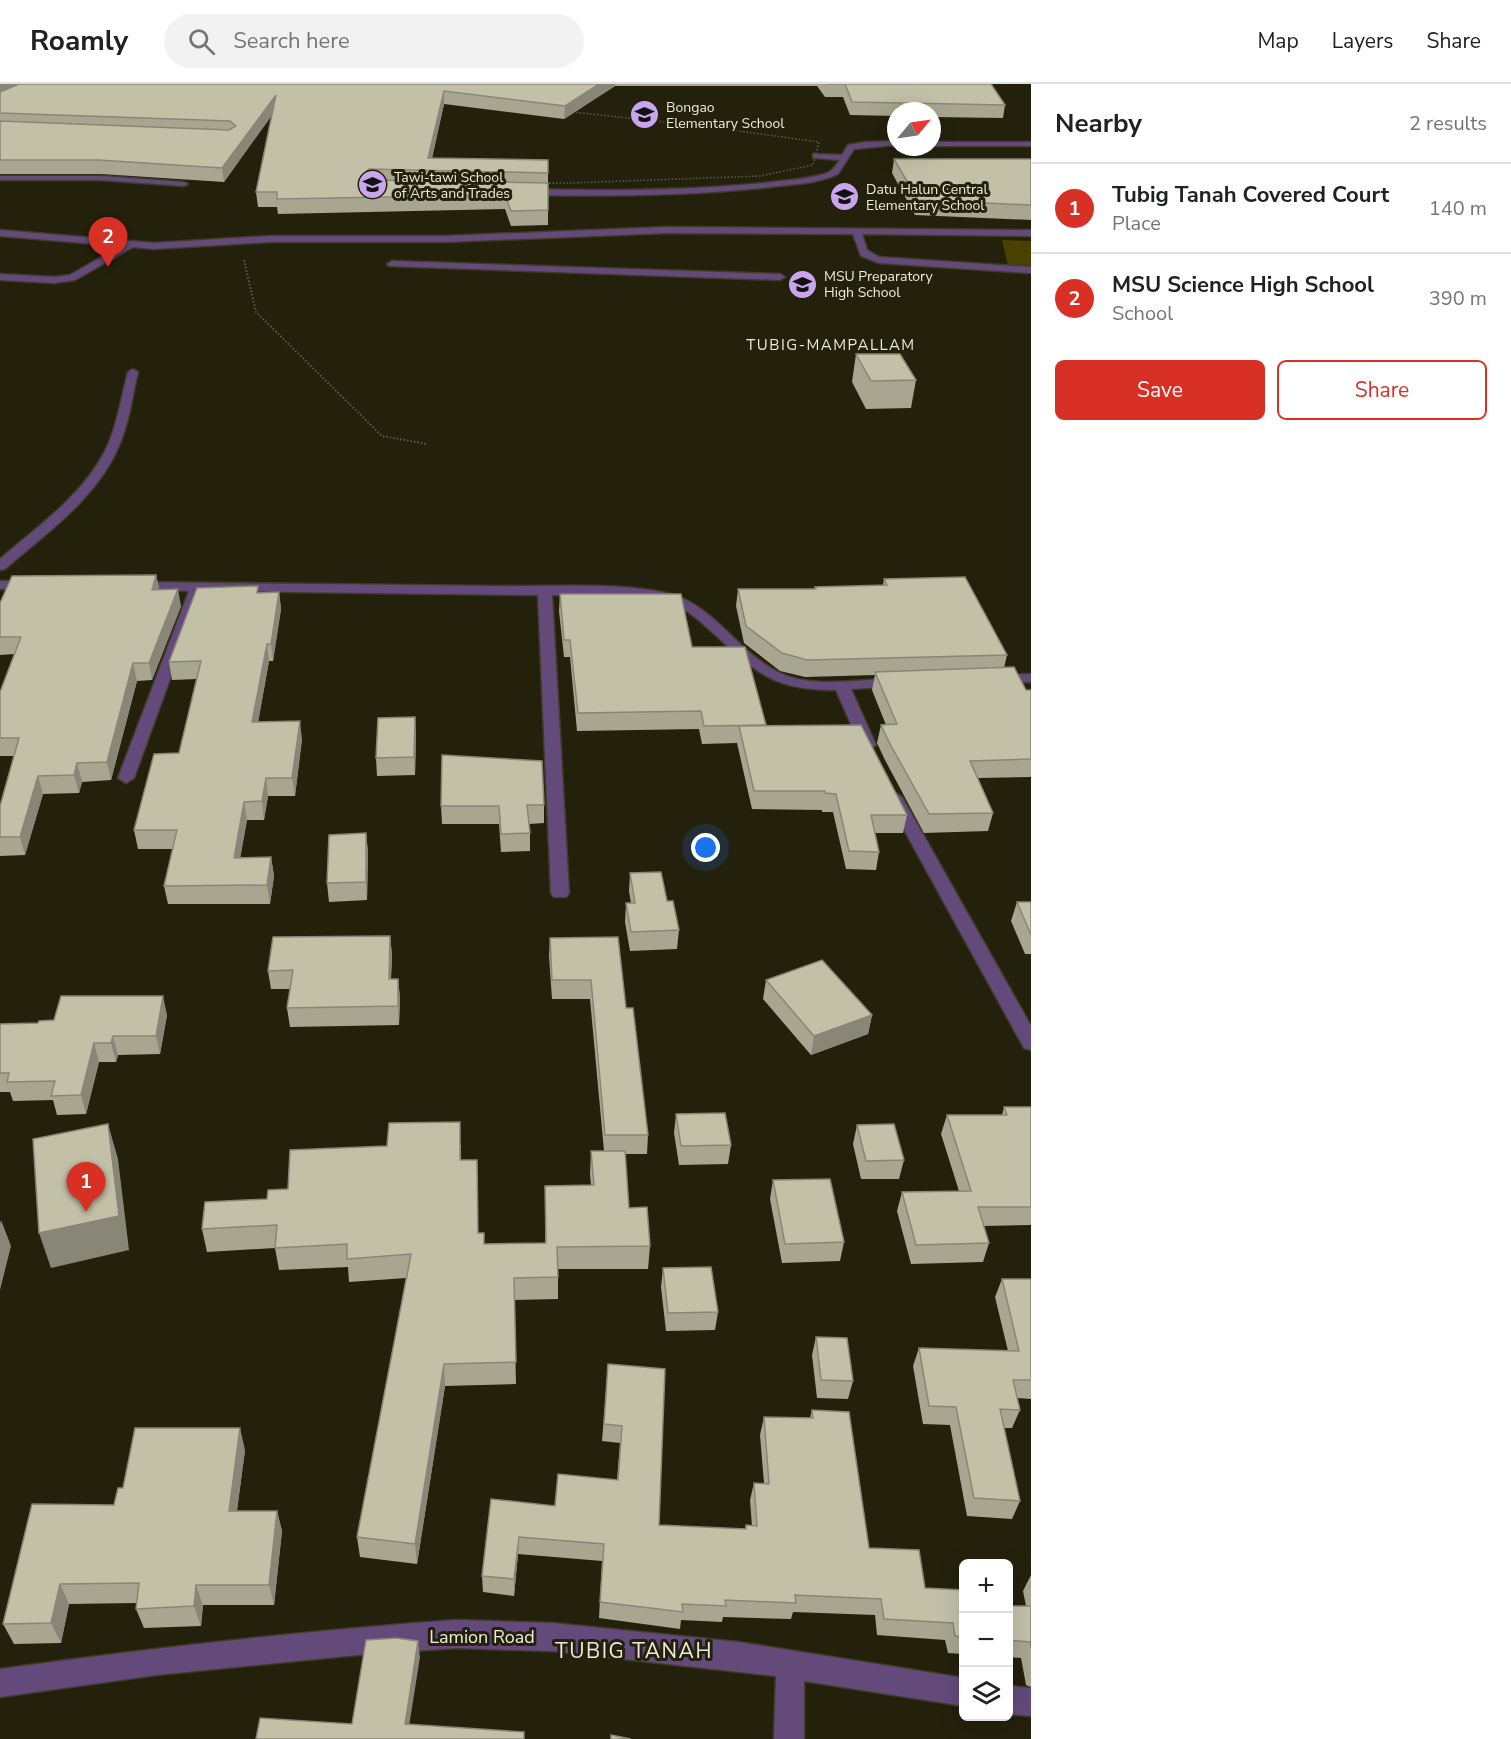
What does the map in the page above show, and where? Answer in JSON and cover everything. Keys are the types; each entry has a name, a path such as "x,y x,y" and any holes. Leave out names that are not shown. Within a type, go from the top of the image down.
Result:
{"street":[{"path":"519,192 671,191 769,185 829,175 835,172 851,147 887,143"},
{"path":"941,144 1031,144"},
{"path":"816,156 845,158"},
{"path":"0,178 84,177 184,184"},
{"path":"392,264 437,252 667,230 1031,233"},
{"path":"857,231 861,251 865,256 879,260 1031,270"},
{"path":"0,233 181,246 270,239 780,277"},
{"path":"0,277 59,280 72,278 131,244"},
{"path":"0,566 77,496 98,472 111,450 133,372"},
{"path":"0,585 46,586"},
{"path":"116,586 545,591 673,599 699,615 760,667 774,676 806,685 912,682"},
{"path":"126,778 196,587"},
{"path":"545,591 560,893"},
{"path":"984,679 1031,678"},
{"path":"841,684 875,761"},
{"path":"886,781 950,901 1031,1042"},
{"name":"Lamion Road","path":"0,1683 156,1661 357,1641 456,1634 552,1637 790,1664 959,1691"},
{"path":"789,1739 790,1664"},
{"path":"1013,1700 1031,1702"}],"path":[{"path":"444,98 702,126 819,142 816,156 813,165 760,176 571,183 449,184 398,174 418,103 444,98"},
{"path":"270,239 244,261 255,312 382,436 427,444"}],"shaded area":[{"path":"1002,240 1031,241 1031,271 1009,270"}],"building":[{"path":"19,84 599,84 565,106 444,91 428,158 548,160 548,173 369,169 363,175 369,180 548,183 548,210 511,211 505,195 277,199 277,192 256,192 276,95 222,168 99,160 0,160 0,121 229,130 236,126 230,121 0,113 0,92"},
{"path":"845,84 991,84 1005,105 941,102 852,102"},
{"path":"894,159 1031,159 1031,205 918,200"},
{"path":"856,354 900,354 916,380 871,381"},
{"path":"156,575 152,590 178,589 149,663 133,663 107,762 77,763 74,775 38,776 20,837 0,837 0,806 19,738 0,738 0,692 21,637 0,637 0,603 12,576"},
{"path":"965,577 1007,655 807,660 782,653 746,626 738,589 816,589 815,587 887,585 884,579"},
{"path":"258,586 257,593 279,592 271,644 267,644 252,722 300,721 292,778 266,778 262,801 244,802 234,858 271,857 267,885 164,886 177,830 134,830 154,754 179,753 201,661 169,662 197,588"},
{"path":"560,594 681,594 692,647 745,647 766,725 704,726 701,711 578,713 570,640 564,640"},
{"path":"1014,667 1026,690 1031,690 1031,759 970,761 993,813 929,814 881,725 897,724 875,672"},
{"path":"415,717 414,757 376,758 378,718"},
{"path":"861,725 907,815 871,815 879,852 849,851 836,794 825,793 825,791 754,791 739,726"},
{"path":"442,755 542,761 544,805 527,805 530,833 501,834 499,806 441,806"},
{"path":"366,833 366,882 327,883 329,835"},
{"path":"661,872 667,901 673,901 679,930 631,932 626,903 635,903 630,873"},
{"path":"1017,902 1031,902 1031,935"},
{"path":"390,936 389,979 398,979 398,1006 287,1008 293,970 268,971 273,937"},
{"path":"618,937 626,1008 633,1008 648,1135 605,1135 591,980 552,980 550,938"},
{"path":"822,960 872,1015 814,1036 766,980"},
{"path":"61,996 163,996 156,1036 113,1036 111,1043 94,1043 81,1095 51,1096 55,1081 7,1082 9,1073 0,1073 0,1024 38,1023 54,1020"},
{"path":"1004,1107 1031,1107 1031,1207 978,1207 989,1243 916,1245 902,1192 971,1191 947,1115 1007,1115"},
{"path":"725,1113 731,1145 681,1146 676,1114"},
{"path":"460,1122 460,1160 477,1160 478,1233 484,1233 484,1244 546,1243 545,1186 594,1185 591,1151 625,1151 629,1208 647,1207 650,1246 557,1247 558,1277 514,1278 516,1362 444,1364 415,1544 357,1537 411,1254 347,1259 347,1244 275,1248 277,1225 202,1229 205,1202 267,1199 268,1190 288,1189 290,1150 387,1146 389,1123"},
{"path":"108,1124 119,1216 39,1233 33,1139"},
{"path":"894,1124 904,1160 866,1161 857,1125"},
{"path":"830,1179 844,1242 785,1244 773,1180"},
{"path":"711,1267 718,1312 668,1313 663,1268"},
{"path":"1002,1279 1031,1279 1031,1380 1013,1380 1020,1410 1000,1409 1020,1501 974,1498 956,1407 929,1406 919,1348 1019,1351"},
{"path":"816,1337 847,1338 853,1381 821,1380"},
{"path":"608,1364 665,1369 659,1525 746,1529 746,1525 757,1526 754,1483 769,1484 764,1417 813,1418 812,1410 849,1412 869,1548 919,1550 925,1588 959,1590 959,1636 955,1636 953,1623 884,1619 881,1599 795,1595 796,1603 725,1600 726,1606 682,1604 683,1612 600,1602 604,1544 519,1537 514,1579 482,1576 491,1499 555,1506 558,1474 618,1480 622,1426 604,1424"},
{"path":"135,1428 240,1428 229,1511 277,1511 269,1585 196,1585 194,1606 136,1609 139,1583 60,1584 51,1623 3,1624 32,1504 114,1505 118,1488 123,1488"},
{"path":"1013,1606 1031,1606 1031,1648 1030,1642 1013,1640"},
{"path":"396,1638 418,1641 405,1724 524,1732 524,1739 256,1739 260,1718 352,1724 366,1640"},
{"path":"611,1735 631,1739 611,1739"}],"place":[{"name":"Bongao Elementary School","path":"645,115"},
{"name":"Tawi-tawi School of Arts and Trades","path":"373,185"},
{"name":"Datu Halun Central Elementary School","path":"845,197"},
{"name":"MSU Science High School","path":"108,267"},
{"name":"MSU Preparatory High School","path":"803,284"},
{"name":"Tubig Tanah Covered Court","path":"86,1212"}],"district":[{"name":"TUBIG-MAMPALLAM","path":"831,345"},
{"name":"TUBIG TANAH","path":"634,1651"}]}
